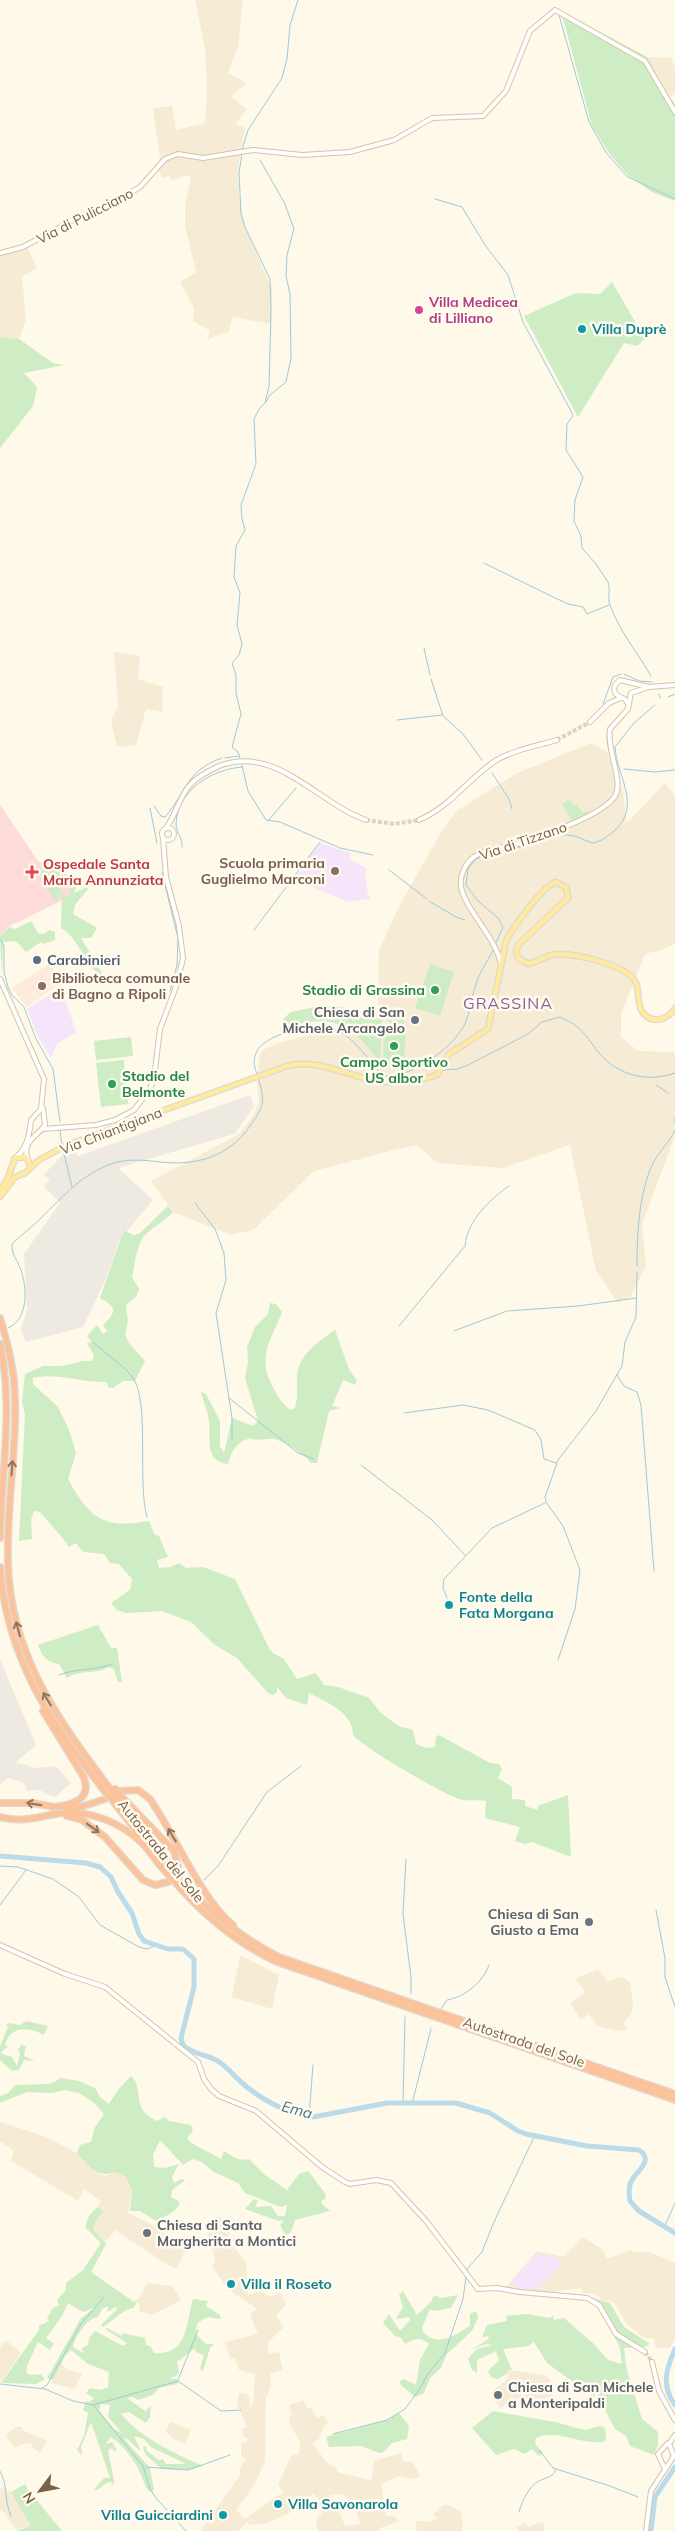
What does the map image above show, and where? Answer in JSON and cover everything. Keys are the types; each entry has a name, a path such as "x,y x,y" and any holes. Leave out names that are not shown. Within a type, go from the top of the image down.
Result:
{"highway":[{"name":"Autostrada del Sole","path":"0,1318 12,1365 15,1406 8,1562 11,1597 17,1628 34,1675 48,1701 171,1880 231,1936 277,1962 675,2100"},
{"path":"0,1344 6,1371 7,1426 0,1538"},
{"name":"Autostrada del Sole","path":"0,1567 5,1608 13,1641 28,1679 46,1710 113,1794 220,1920 269,1952 340,1979 675,2094"},
{"path":"13,1641 17,1658 30,1689 84,1780 86,1787 81,1799 69,1805 52,1807"},
{"path":"0,1803 80,1807 113,1794 135,1790 148,1796 218,1911 233,1925 269,1952"},
{"path":"113,1794 171,1847 177,1857 177,1870"},
{"path":"0,1817 20,1820 47,1816 76,1812 105,1820 141,1842 171,1880 155,1885 143,1880 105,1837 82,1820 73,1817 47,1816"}],"main road":[{"name":"Via Chiantigiana","path":"0,1197 11,1180 25,1173 40,1160 62,1148 264,1073 303,1062 380,1082 412,1080 441,1071 450,1054 488,1029 506,941 512,930 552,883 559,882 567,888 568,898 519,944 516,952 518,959 529,964 560,954 617,966 635,980 640,1008 646,1016 662,1019 675,1008"},
{"name":"Via Chiantigiana","path":"16,1157 23,1156 29,1160 40,1160"},
{"path":"0,1191 8,1178 16,1157"},
{"path":"29,1160 30,1168"},
{"path":"11,1166 16,1173 25,1173"}],"street":[{"name":"Via di Pulicciano","path":"0,253 23,246 81,216 119,200 140,187 163,160 178,154 203,158 253,150 302,155 350,152 394,140 432,118 483,116 506,90 530,32 555,10 644,61 675,112"},
{"path":"590,722 605,706 618,681 649,687"},
{"path":"628,682 632,687 628,707"},
{"path":"605,706 631,693 649,687 675,685"},
{"path":"614,690 626,700 628,707"},
{"name":"Via di Tizzano","path":"500,964 497,950 461,888 465,867 472,858 481,853 522,842 573,824 613,799 618,786 610,748 609,732 612,724 625,713 628,707"},
{"path":"418,820 441,809 475,777 504,756 557,740"},
{"path":"31,1126 41,1129 57,1126 102,1124 124,1117 137,1108 150,1089 154,1078 160,1029 177,984 183,958 179,926 166,877 165,847 162,832 190,785 199,776 222,765 246,762 270,766 289,774 331,803 366,820"},
{"path":"165,847 173,836 173,816"},
{"path":"166,828 172,830"},
{"path":"163,838 169,840"},
{"path":"0,979 42,1072 44,1088 42,1101 36,1116 31,1120 25,1145 16,1157"},
{"path":"29,1160 26,1154 28,1145 41,1129 44,1119 42,1101"},
{"path":"36,1116 57,1126"},
{"path":"0,1945 65,1974 105,1988 198,2062 204,2079 211,2089 220,2096 256,2111 322,2167 345,2182 354,2183 376,2180 391,2183 427,2222 478,2289 497,2288 577,2295 594,2301 599,2305 616,2334 645,2352"},
{"path":"652,2362 662,2399 675,2420"},
{"path":"667,2463 658,2456 675,2435"},
{"path":"646,2531 649,2498 667,2463 674,2455 670,2449 670,2440"},
{"path":"663,2448 670,2449"}],"shaded area":[{"path":"195,0 243,0 238,47 228,73 246,83 231,97 247,109 235,124 245,128 238,168 239,195 245,227 272,289 271,324 233,317 228,333 222,333 208,340 210,331 193,321 194,308 180,282 196,272 185,226 185,205 191,178 187,175 172,181 169,176 162,178 157,167 160,159 153,108 172,106 176,130 205,123 207,90 205,49"},
{"path":"647,57 671,58 675,67 675,93 671,97 668,96"},
{"path":"26,244 37,269 22,276 26,319 19,339 0,337 0,251"},
{"path":"114,652 140,656 138,679 163,687 162,712 146,709 136,745 117,747 111,720 118,706"},
{"name":"GRASSINA","path":"591,743 607,752 623,791 627,823 665,783 675,796 675,944 645,954 621,1014 621,1037 638,1051 675,1052 675,1136 642,1224 646,1265 631,1296 618,1303 596,1271 570,1145 502,1168 437,1163 417,1145 314,1171 253,1230 231,1235 173,1212 151,1181 239,1134 251,1119 259,1102 257,1084 259,1058 263,1050 278,1043 313,1034 327,1034 378,1013 379,951 398,908 444,827 458,810 517,773"},
{"name":"Ospedale Santa Maria Annunziata","path":"0,805 38,861 49,867 55,864 77,885 69,897 10,926 0,936"},
{"path":"320,843 350,853 349,858 367,869 365,876 368,894 371,898 348,902 294,879"},
{"path":"51,963 59,984 27,1007 12,988"},
{"path":"58,989 62,990 76,1032 57,1044 51,1058 38,1037 27,1009"},
{"path":"250,1095 254,1107 234,1134 118,1168 153,1200 120,1239 106,1278 83,1327 26,1342 21,1329 27,1310 24,1254 60,1203 44,1186 50,1181 44,1174 66,1152 75,1149 78,1156"},
{"path":"0,1659 36,1745 16,1762 35,1768 56,1766 71,1783 55,1797 39,1790 27,1791 23,1782 8,1778 0,1785"},
{"path":"240,1955 279,1975 272,2009 232,1997"},
{"path":"598,1969 608,1981 621,1977 630,1982 633,2002 632,2012 624,2023 627,2030 617,2031 597,2025 589,2014 581,2020 570,2003 586,1992 575,1979"},
{"path":"0,2122 46,2137 77,2153 100,2174 106,2176 115,2172 126,2177 132,2190 128,2213 157,2227 172,2241 187,2248 176,2269 116,2230 103,2244 86,2228 101,2201 84,2189 78,2201 11,2161 14,2151 0,2141"},
{"path":"218,2217 229,2219 234,2224 227,2239 246,2262 248,2295 260,2291 271,2297 280,2292 286,2304 276,2316 284,2327 268,2342 268,2354 279,2352 283,2370 270,2373 271,2386 266,2398 265,2461 255,2484 236,2510 245,2519 283,2492 278,2485 291,2456 299,2453 301,2444 290,2424 289,2418 292,2415 289,2405 303,2400 307,2408 312,2409 317,2418 323,2415 328,2423 323,2427 319,2439 312,2443 329,2465 337,2468 337,2472 371,2480 374,2461 401,2453 403,2461 413,2462 420,2476 414,2479 400,2476 381,2484 386,2515 396,2517 398,2522 380,2528 380,2531 318,2531 316,2520 323,2511 338,2509 345,2526 360,2524 354,2502 350,2501 344,2494 330,2495 329,2498 321,2503 313,2493 300,2508 267,2523 251,2525 247,2522 238,2531 200,2531 241,2474 239,2469 246,2459 241,2457 241,2443 247,2442 248,2438 244,2437 242,2429 247,2428 237,2403 239,2393 249,2395 250,2406 253,2405 255,2374 239,2370 235,2358 230,2359 225,2342 258,2334 250,2314 257,2309 229,2290 212,2267 215,2260 206,2227"},
{"path":"583,2237 603,2250 606,2259 631,2250 632,2252 650,2252 675,2263 675,2340 669,2348 656,2348 654,2338 644,2338 626,2323 614,2302 602,2300 595,2294 582,2293 581,2288 554,2292 525,2292 505,2288 537,2251 563,2257"},
{"path":"536,2253 559,2258 561,2264 539,2288 525,2290 510,2284"},
{"path":"147,2283 172,2286 181,2300 152,2315 140,2312 138,2300"},
{"path":"6,2340 21,2353 0,2383 0,2347"},
{"path":"61,2364 69,2370 82,2373 75,2389 51,2383"},
{"path":"508,2370 544,2375 550,2379 552,2395 531,2407 525,2399 512,2400 500,2408 491,2393 508,2378"},
{"path":"170,2422 191,2430 185,2444 172,2438 166,2431"},
{"path":"16,2427 22,2427 22,2430 47,2441 40,2453 32,2447 32,2444 26,2443 15,2448 6,2435"},
{"path":"3,2487 14,2494 32,2526 16,2530 2,2510 0,2511 0,2489"},
{"path":"443,2505 448,2505 461,2512 463,2531 417,2531 416,2521 431,2522 435,2520 438,2518 433,2515"},
{"path":"543,2522 545,2531 518,2531 517,2527 525,2523 528,2527"}],"green space":[{"path":"561,11 647,57 668,96 675,104 675,201 652,192 629,176 611,156 592,126"},
{"path":"612,282 645,339 637,346 624,343 578,417 524,316 576,293 600,294"},
{"path":"0,337 19,339 53,363 64,365 24,373 37,387 33,406 0,448"},
{"path":"570,799 574,806 577,804 583,813 588,810 588,814 572,821 562,804"},
{"path":"55,864 77,885 74,893 87,887 88,889 75,905 73,914 97,928 91,938 81,938 102,973 100,975 94,970 72,937 61,928 62,892 67,897 71,894 68,890 73,887 62,875 55,878 48,868"},
{"path":"47,868 50,871 43,875 47,882 54,880 60,887 60,893 56,902 39,873"},
{"path":"31,921 38,933 44,934 49,930 55,932 55,940 43,944 41,942 26,952 16,941 3,942 2,977 0,936 10,927 15,929"},
{"name":"Stadio di Grassina","path":"430,964 454,972 440,1016 415,1008"},
{"path":"320,1006 349,1009 362,1018 363,1016 382,1020 380,1063 359,1037 339,1024 315,1022 283,1027 284,1018 291,1012"},
{"name":"Campo Sportivo US albor","path":"389,1020 404,1020 404,1028 406,1028 404,1065 383,1063 384,1028 390,1028"},
{"path":"131,1037 133,1056 96,1060 94,1041"},
{"name":"Stadio del Belmonte","path":"124,1060 128,1104 101,1107 96,1063"},
{"path":"168,1206 173,1212 151,1229 142,1239 136,1255 132,1277 139,1289 136,1297 127,1304 126,1308 128,1321 125,1334 129,1343 145,1361 135,1381 123,1381 113,1388 108,1387 107,1382 52,1376 33,1378 33,1384 58,1407 69,1430 76,1453 68,1479 76,1493 91,1512 109,1522 133,1523 149,1521 154,1534 159,1536 168,1557 157,1560 159,1568 171,1567 179,1563 186,1568 203,1567 235,1579 269,1648 273,1653 284,1659 297,1679 316,1673 324,1685 338,1687 369,1698 380,1712 398,1726 413,1730 416,1744 426,1748 435,1747 436,1737 439,1735 490,1763 499,1764 502,1769 498,1778 512,1787 512,1799 525,1800 525,1806 538,1810 538,1806 568,1795 571,1857 532,1842 525,1844 515,1841 520,1827 485,1818 486,1801 459,1799 403,1770 359,1741 353,1735 349,1720 344,1714 323,1700 309,1693 307,1705 286,1698 277,1687 277,1692 273,1695 268,1693 237,1658 215,1645 191,1622 162,1611 126,1613 117,1610 111,1603 130,1590 132,1579 119,1564 110,1563 104,1554 83,1552 76,1543 69,1547 40,1512 34,1511 31,1520 32,1539 19,1541 25,1415 22,1402 25,1374 43,1366 62,1366 92,1361 94,1355 87,1343 92,1342 87,1336 97,1325 103,1334 107,1331 103,1325 111,1317 113,1310 110,1304 100,1298 121,1238 125,1231 134,1235 140,1233"},
{"path":"270,1303 276,1304 282,1312 269,1342 265,1359 266,1368 274,1389 286,1406 291,1410 295,1408 298,1369 305,1355 335,1330 349,1369 357,1381 355,1385 343,1380 332,1406 340,1408 329,1411 317,1463 311,1463 305,1456 283,1442 274,1439 256,1440 250,1438 241,1442 235,1448 228,1464 220,1462 211,1452 208,1415 201,1392 206,1394 220,1421 220,1446 224,1453 232,1418 253,1426 258,1421 245,1378 248,1362 247,1347 255,1327 268,1314"},
{"path":"98,1625 111,1648 117,1648 122,1682 118,1682 114,1669 109,1667 99,1671 72,1675 67,1678 59,1664 45,1658 38,1645"},
{"path":"26,2021 48,2026 44,2035 27,2029 11,2034 5,2045 8,2046 1,2052 2,2054 12,2057 17,2066 20,2054 18,2050 21,2045 26,2046 24,2056 35,2061 24,2060 19,2070 12,2071 0,2060 0,2046 8,2027 6,2025 10,2023 20,2025"},
{"path":"131,2076 135,2081 141,2105 149,2116 157,2121 165,2117 169,2121 191,2125 193,2131 187,2138 193,2144 221,2159 224,2151 239,2159 249,2159 265,2175 287,2190 299,2174 308,2171 325,2193 326,2199 322,2200 321,2203 330,2211 295,2220 291,2232 286,2236 280,2225 284,2220 278,2221 245,2209 254,2199 258,2201 255,2207 271,2206 278,2216 285,2216 287,2205 281,2207 245,2193 238,2183 214,2172 202,2162 193,2159 183,2165 160,2140 153,2155 154,2167 165,2168 179,2164 172,2177 174,2183 181,2179 185,2180 172,2190 171,2197 180,2202 177,2208 156,2221 140,2211 130,2211 132,2190 126,2177 115,2172 103,2174 98,2172 90,2167 77,2153 80,2145 91,2142 95,2127 104,2114 93,2102 79,2093 65,2090 52,2093 27,2092 0,2103 0,2096 8,2093 15,2085 50,2084 61,2078 79,2081 95,2088 100,2097 109,2104 118,2090"},
{"path":"97,2207 104,2211 96,2220 93,2230 106,2244 91,2272 134,2302 138,2300 133,2308 126,2310 103,2327 101,2325 117,2309 116,2307 107,2312 108,2306 102,2309 98,2317 90,2320 82,2329 73,2347 83,2353 82,2348 88,2345 89,2338 95,2331 123,2346 127,2343 105,2329 107,2328 122,2336 122,2333 145,2338 146,2345 151,2347 154,2353 174,2349 184,2335 193,2299 208,2301 206,2306 220,2315 221,2319 208,2317 197,2323 196,2334 206,2344 214,2344 210,2348 203,2371 200,2369 204,2355 196,2352 195,2348 177,2362 179,2373 170,2379 177,2379 178,2384 159,2388 153,2395 138,2400 133,2397 127,2398 145,2411 151,2406 150,2417 146,2423 129,2412 121,2414 129,2423 159,2444 203,2466 188,2470 162,2469 145,2454 143,2447 146,2446 147,2451 159,2460 163,2459 166,2464 186,2464 151,2447 144,2439 134,2436 141,2452 126,2438 124,2439 150,2468 154,2490 150,2492 145,2486 132,2458 119,2443 110,2437 106,2444 112,2442 117,2450 114,2452 112,2448 108,2450 114,2481 113,2486 109,2482 93,2491 104,2478 110,2478 91,2422 81,2447 82,2456 75,2447 78,2449 84,2435 88,2413 83,2410 86,2401 90,2402 94,2398 86,2393 90,2388 100,2390 108,2387 109,2372 88,2364 71,2350 65,2356 53,2380 47,2378 81,2318 96,2307 83,2312 68,2303 62,2316 46,2338 54,2344 50,2350 38,2342 26,2372 30,2375 41,2374 45,2379 36,2384 1,2383 39,2330 39,2326 49,2321 47,2318 53,2308 59,2305 57,2300 66,2290 66,2283 83,2270 101,2243 85,2227 89,2216","holes":["101,2404 110,2405 108,2417 122,2433 114,2429 99,2410"]},
{"path":"403,2291 417,2315 431,2302 434,2295 441,2298 458,2295 451,2308 434,2311 430,2309 422,2328 423,2332 429,2337 441,2340 458,2333 470,2326 470,2314 476,2311 478,2318 472,2331 447,2354 441,2368 430,2378 424,2393 415,2397 401,2385 400,2381 404,2379 416,2385 420,2360 429,2344 417,2339 405,2344 401,2338 395,2336 383,2323 389,2314 400,2331 410,2320 409,2317 396,2319 403,2307 399,2295"},
{"path":"580,2294 610,2303 624,2327 650,2344 645,2347 624,2348 626,2367 642,2419 658,2432 658,2445 654,2455 630,2446 626,2436 615,2429 596,2393 594,2397 547,2363 534,2342 528,2346 503,2349 512,2370 508,2370 507,2374 497,2379 491,2377 488,2371 499,2360 496,2351 477,2360 477,2373 472,2370 468,2359 477,2349 493,2345 486,2344 471,2350 489,2339 488,2336 482,2337 487,2325 507,2321 506,2316 528,2314 549,2318 553,2316 554,2320 564,2318 595,2345 608,2360 622,2364 620,2348 601,2310 591,2302 577,2298"},
{"path":"493,2411 555,2422 585,2430 600,2426 605,2428 606,2441 588,2442 561,2436 544,2435 536,2438 535,2444 543,2453 539,2456 532,2449 525,2454 514,2449 496,2455 472,2428"},
{"path":"399,2413 409,2426 407,2439 392,2443 384,2452 379,2453 361,2446 329,2447 326,2437 387,2420"},
{"path":"25,2484 28,2490 34,2491 35,2498 62,2531 16,2531 31,2526 11,2492"}],"waterway":[{"path":"242,150 248,130 282,78 287,59 290,25 298,0"},
{"path":"559,15 589,122 607,154 628,177 675,199"},
{"path":"240,758 238,752 232,747 241,714 236,693 236,675 232,663 239,655 242,644 237,625 240,593 234,577 236,546 245,530 241,505 256,464 254,419 259,409 265,403 269,386 271,311 270,279 245,227 241,214 239,173 242,154"},
{"path":"260,160 285,204 294,229 287,255 286,276 290,294 291,358 286,382 270,395 266,402"},
{"path":"435,199 462,207 485,245 508,275 523,322 572,413 573,416 567,424 566,450 583,477 575,500 574,521 581,536 582,548 608,582 609,602 614,615 651,676"},
{"path":"484,563 568,604 583,607 587,614 609,605"},
{"path":"424,648 430,675"},
{"path":"603,704 613,677 621,674"},
{"path":"624,674 639,681 652,682"},
{"path":"431,679 443,716 463,734 482,760"},
{"path":"659,694 660,698"},
{"path":"668,697 675,694"},
{"path":"495,945 503,927 498,918 478,901 466,885 468,869 475,860 482,856 524,846 558,834 575,836 592,843 598,842 613,832 622,822 627,802 615,747 633,724 655,705"},
{"path":"397,720 442,715"},
{"path":"225,758 239,756"},
{"path":"154,806 161,816 165,817 194,776 210,763 222,758"},
{"path":"242,765 248,791 266,820 280,822 340,848 373,855"},
{"path":"182,847 176,824 178,812 183,801 198,784 209,777 220,772 242,767"},
{"path":"624,769 655,772 675,770"},
{"path":"492,773 509,799 512,809"},
{"path":"268,821 296,788"},
{"path":"150,808 157,843"},
{"path":"254,930 320,842"},
{"path":"389,870 427,899"},
{"path":"162,873 178,938 177,965 170,991"},
{"path":"429,901 456,917 465,920"},
{"path":"0,939 4,946 4,972 8,987 12,995 24,1007 36,1039 53,1069 60,1122"},
{"path":"257,1074 254,1064 255,1056 263,1044 278,1035 316,1026 329,1027 345,1035 383,1076 406,1073 418,1067 451,1043 465,1024 479,977 494,949"},
{"path":"443,1070 458,1069 468,1065 528,1034 542,1022 560,1017 583,1032 608,1062 624,1072 649,1077 675,1073"},
{"path":"422,1063 439,1069"},
{"path":"8,1328 20,1318 25,1302 23,1277 12,1244 79,1182 108,1165 134,1160 173,1163 199,1161 222,1152 242,1137 261,1108 263,1098 258,1078"},
{"path":"656,1085 668,1093"},
{"path":"675,1117 675,1123"},
{"path":"60,1130 62,1146"},
{"path":"637,1266 638,1226 648,1175 658,1154 675,1130"},
{"path":"63,1150 72,1187"},
{"path":"399,1326 465,1246 470,1228 475,1219 494,1197 509,1186"},
{"path":"195,1203 215,1229 224,1253 226,1280 216,1313 232,1418 232,1440"},
{"path":"558,1660 575,1609 580,1570 563,1526 546,1502 545,1497 558,1460 596,1411 622,1366 625,1342 636,1317 637,1272"},
{"path":"454,1331 507,1311 578,1306 636,1298"},
{"path":"93,1342 129,1373 138,1390 141,1405 143,1484 147,1517"},
{"path":"617,1375 624,1386 637,1392 641,1405 654,1571"},
{"path":"229,1398 298,1453 314,1459"},
{"path":"404,1413 463,1405 488,1410 535,1430 541,1440 544,1459 556,1463"},
{"path":"361,1465 432,1520 465,1555"},
{"path":"447,1598 443,1588 444,1579 492,1528 545,1503"},
{"path":"59,1675 112,1664"},
{"path":"204,1880 218,1866 267,1792 301,1766"},
{"name":"Ema","path":"0,1856 86,1863 100,1867 111,1877 118,1892 132,1913 139,1934 144,1941 168,1949 183,1949 194,1959 194,1987 181,2038 183,2045 191,2051 218,2061 248,2088 265,2100 294,2113 313,2117 387,2103 456,2103 490,2113 526,2134 587,2146 639,2150 643,2154 645,2161 631,2182 629,2190 630,2201 639,2211 675,2233"},
{"path":"406,1859 403,1914 411,1977 411,1994"},
{"path":"0,1866 18,1867 53,1879 79,1897 100,1925 139,1947 147,1949 158,1945"},
{"path":"0,1905 26,1870"},
{"path":"656,1910 665,1958 665,1977 675,2007"},
{"path":"441,2009 447,2000 460,1996 478,1983 489,1965"},
{"path":"403,2103 405,2017"},
{"path":"412,2104 431,2029"},
{"path":"309,2117 313,2065"},
{"path":"467,2273 467,2269 482,2252 493,2224 535,2135"},
{"path":"664,2228 675,2203"},
{"path":"333,2434 387,2420 405,2409 427,2375 445,2353 463,2299 466,2277"},
{"path":"42,2388 47,2385 81,2324 104,2297"},
{"path":"178,2380 198,2330"},
{"name":"Ema","path":"675,2349 666,2377 668,2391 675,2405"},
{"path":"0,2384 45,2389 73,2401 93,2405 178,2381 221,2411 241,2410"},
{"path":"94,2406 143,2466 150,2489 156,2498 186,2531"},
{"path":"539,2450 553,2468 638,2497"},
{"path":"146,2467 188,2470 230,2455"},
{"name":"Ema","path":"651,2531 655,2497 675,2467"},
{"path":"519,2512 532,2486 551,2476 556,2470"},
{"path":"0,2471 11,2516"}],"tunnel":[{"path":"557,740 590,722"},
{"path":"366,820 394,824 419,820"},
{"path":"645,2352 652,2362"}],"place":[{"name":"Villa Medicea di Lilliano","path":"419,310"},
{"name":"Villa Duprè","path":"582,329"},
{"name":"Scuola primaria Guglielmo Marconi","path":"335,871"},
{"name":"Ospedale Santa Maria Annunziata","path":"32,872"},
{"name":"Carabinieri","path":"37,960"},
{"name":"Bibilioteca comunale di Bagno a Ripoli","path":"42,986"},
{"name":"Stadio di Grassina","path":"435,990"},
{"name":"Chiesa di San Michele Arcangelo","path":"415,1020"},
{"name":"Campo Sportivo US albor","path":"394,1046"},
{"name":"Stadio del Belmonte","path":"112,1084"},
{"name":"Fonte della Fata Morgana","path":"449,1605"},
{"name":"Chiesa di San Giusto a Ema","path":"589,1922"},
{"name":"Chiesa di Santa Margherita a Montici","path":"147,2233"},
{"name":"Villa il Roseto","path":"231,2284"},
{"name":"Chiesa di San Michele a Monteripaldi","path":"498,2395"},
{"name":"Villa Savonarola","path":"278,2504"},
{"name":"Villa Guicciardini","path":"223,2515"}],"district":[{"name":"GRASSINA","path":"508,1003"}]}
